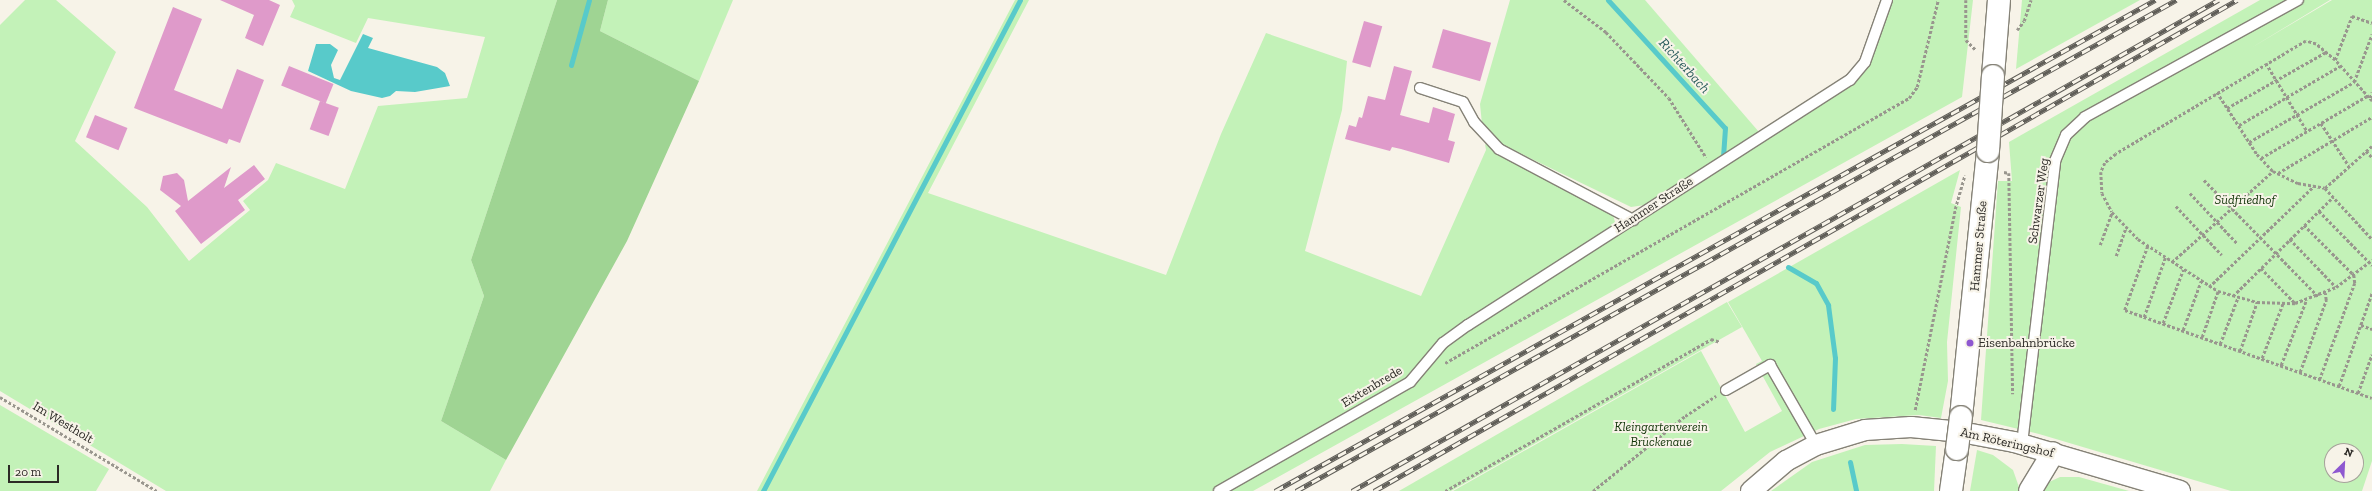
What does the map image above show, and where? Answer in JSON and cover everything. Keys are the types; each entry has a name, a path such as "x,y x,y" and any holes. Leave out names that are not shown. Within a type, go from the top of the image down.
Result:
{"main road":[{"name":"Hammer Straße","path":"1951,491 1961,417 1988,151 2000,0"},
{"path":"2030,491 2053,453"}],"street":[{"name":"Am Röteringshof","path":"1751,491 1786,461 1816,445 1865,430 1912,427 1979,434 2022,444 2180,491"}],"lane":[{"name":"Hammer Straße","path":"1585,249 1850,80 1865,62 1887,0"},
{"name":"Schwarzer Weg","path":"2022,444 2056,161 2066,135 2085,117 2298,0"},
{"path":"1420,88 1463,102 1474,122 1499,149 1632,220"},
{"name":"Eixtenbrede","path":"1219,491 1410,382 1443,343 1585,249"},
{"path":"1726,390 1770,365 1816,445"}],"path":[{"path":"1564,0 1606,32 1669,98 1712,167"},
{"path":"1420,370 1439,366 1910,98 1917,87 1938,0"},
{"path":"1966,0 1966,40 1977,51 1995,54"},
{"path":"2335,60 2352,16 2372,23"},
{"path":"2249,142 2354,82 2372,34"},
{"path":"2319,210 2371,262 2336,287 2318,296 2295,303 2257,302 2233,296 2209,287 2148,246 2126,227 2112,212 2102,193 2101,172 2105,163 2217,92 2266,63 2306,42 2316,44 2335,60 2370,99"},
{"path":"2227,108 2326,52"},
{"path":"2266,63 2308,131"},
{"path":"2239,125 2340,66"},
{"path":"2217,92 2249,142 2273,171 2314,186 2325,188 2372,239"},
{"path":"2261,158 2321,123 2370,99 2372,92"},
{"path":"2278,173 2372,117"},
{"path":"2321,123 2349,166"},
{"path":"2325,188 2372,146"},
{"path":"2366,151 2372,157"},
{"path":"2172,262 2273,171"},
{"path":"2204,180 2259,239 2318,296"},
{"path":"2209,287 2314,186"},
{"path":"2190,193 2237,243"},
{"path":"2233,296 2333,197"},
{"path":"2176,206 2222,255"},
{"path":"2100,246 2112,212"},
{"path":"2304,225 2354,275 2355,283 2320,379"},
{"path":"2116,256 2126,227"},
{"path":"2290,239 2336,287"},
{"path":"2148,246 2125,310 2372,398"},
{"path":"2144,317 2165,258"},
{"path":"2260,268 2295,303"},
{"path":"2163,324 2183,270"},
{"path":"2183,330 2201,282"},
{"path":"2202,337 2218,291"},
{"path":"2300,372 2326,300 2325,293"},
{"path":"2339,386 2372,293"},
{"path":"2220,344 2238,297"},
{"path":"2281,365 2306,300"},
{"path":"2240,351 2257,302"},
{"path":"2262,359 2283,303"},
{"path":"2361,325 2372,329"},
{"path":"1445,491 1711,339 1720,342"},
{"path":"2358,392 2372,354"},
{"path":"1594,490 1685,416 1726,390"},
{"name":"Im Westholt","path":"0,397 157,491"}],"green space":[{"path":"25,0 56,0 116,52 75,141 147,207 189,261 250,210 243,201 268,180 276,163 345,189 378,106 467,98 485,37 368,18 356,43 290,17 295,6 292,0 557,0 471,260 484,296 441,421 506,460 490,491 166,491 0,391 0,25"},
{"path":"557,0 608,0 600,31 699,81 627,241 506,460 441,421 484,296 471,260"},
{"path":"608,0 733,0 699,81 600,31"},
{"path":"1015,0 1029,0 928,193 1166,275 1221,134 1266,33 1347,61 1342,110 1305,251 1421,296 1486,150 1485,144 1613,215 1615,222 1607,232 1440,339 1406,379 1212,491 757,491"},
{"path":"1510,0 1645,0 1759,132 1645,205 1631,207 1501,144 1482,124 1480,104"},
{"path":"1891,0 1973,0 1962,97 1253,491 1228,491 1412,384 1445,346 1853,83 1870,63"},
{"path":"2022,0 2140,0 2016,69"},
{"name":"Südfriedhof","path":"2260,0 2330,0 2251,48 2332,0 2372,0 2372,461 2362,491 2231,491 2039,434 1981,420 1998,181 2012,181 2009,142"},
{"name":"Kleingartenverein Brückenaue","path":"1960,170 1951,203 1961,207 1947,342 1948,381 1941,418 1919,415 1856,419 1819,429 1770,452 1721,491 1453,491 1701,351 1745,432 1782,411 1756,364 1762,361 1728,302"},
{"path":"1727,302 1742,327 1451,491 1399,491"},
{"path":"0,405 109,469 96,491 0,491"},
{"path":"1902,444 1936,446 1934,491 1771,491 1812,462 1865,445"},
{"path":"1977,450 1993,455 2013,470 2019,487 2018,491 1970,491"},
{"path":"2060,477 2079,477 2129,491 2042,491 2047,483"}],"water":[{"path":"363,34 373,38 368,48 437,67 445,73 450,86 415,92 396,91 390,96 382,98 351,91 308,71 316,44 330,44 338,50 331,65 334,78 340,80"}],"building":[{"path":"220,0 269,0 280,5 263,46 245,38 254,15"},
{"path":"173,7 202,19 174,90 222,109 237,69 264,80 240,143 229,139 227,144 134,108"},
{"path":"1364,21 1382,26 1370,68 1352,62"},
{"path":"1443,29 1491,43 1480,81 1432,67"},
{"path":"289,66 334,84 326,103 281,85"},
{"path":"1394,66 1412,71 1400,115 1429,123 1433,107 1455,114 1448,140 1455,142 1449,163 1401,149 1392,147 1390,151 1345,139 1349,125 1356,127 1359,117 1362,118 1368,96 1385,100"},
{"path":"320,101 339,108 329,136 310,129"},
{"path":"95,115 127,128 118,150 86,137"},
{"path":"254,165 265,179 238,200 245,210 201,244 175,211 181,206 160,190 163,176 177,173 184,180 188,201 231,167 224,188"}],"waterway":[{"path":"571,65 589,0"},
{"path":"763,491 1020,0"},
{"name":"Richterbach","path":"1608,0 1725,128 1723,154"},
{"name":"Richterbach","path":"1788,267 1816,283 1828,305 1835,358 1833,409"},
{"name":"Richterbach","path":"1850,462 1856,491"}],"railway":[{"path":"1275,491 2155,0"},
{"path":"1296,491 2176,0"},
{"path":"1352,491 2218,0"},
{"path":"1374,491 2237,0"}],"place":[{"name":"Eisenbahnbrücke","path":"1970,343"}]}
